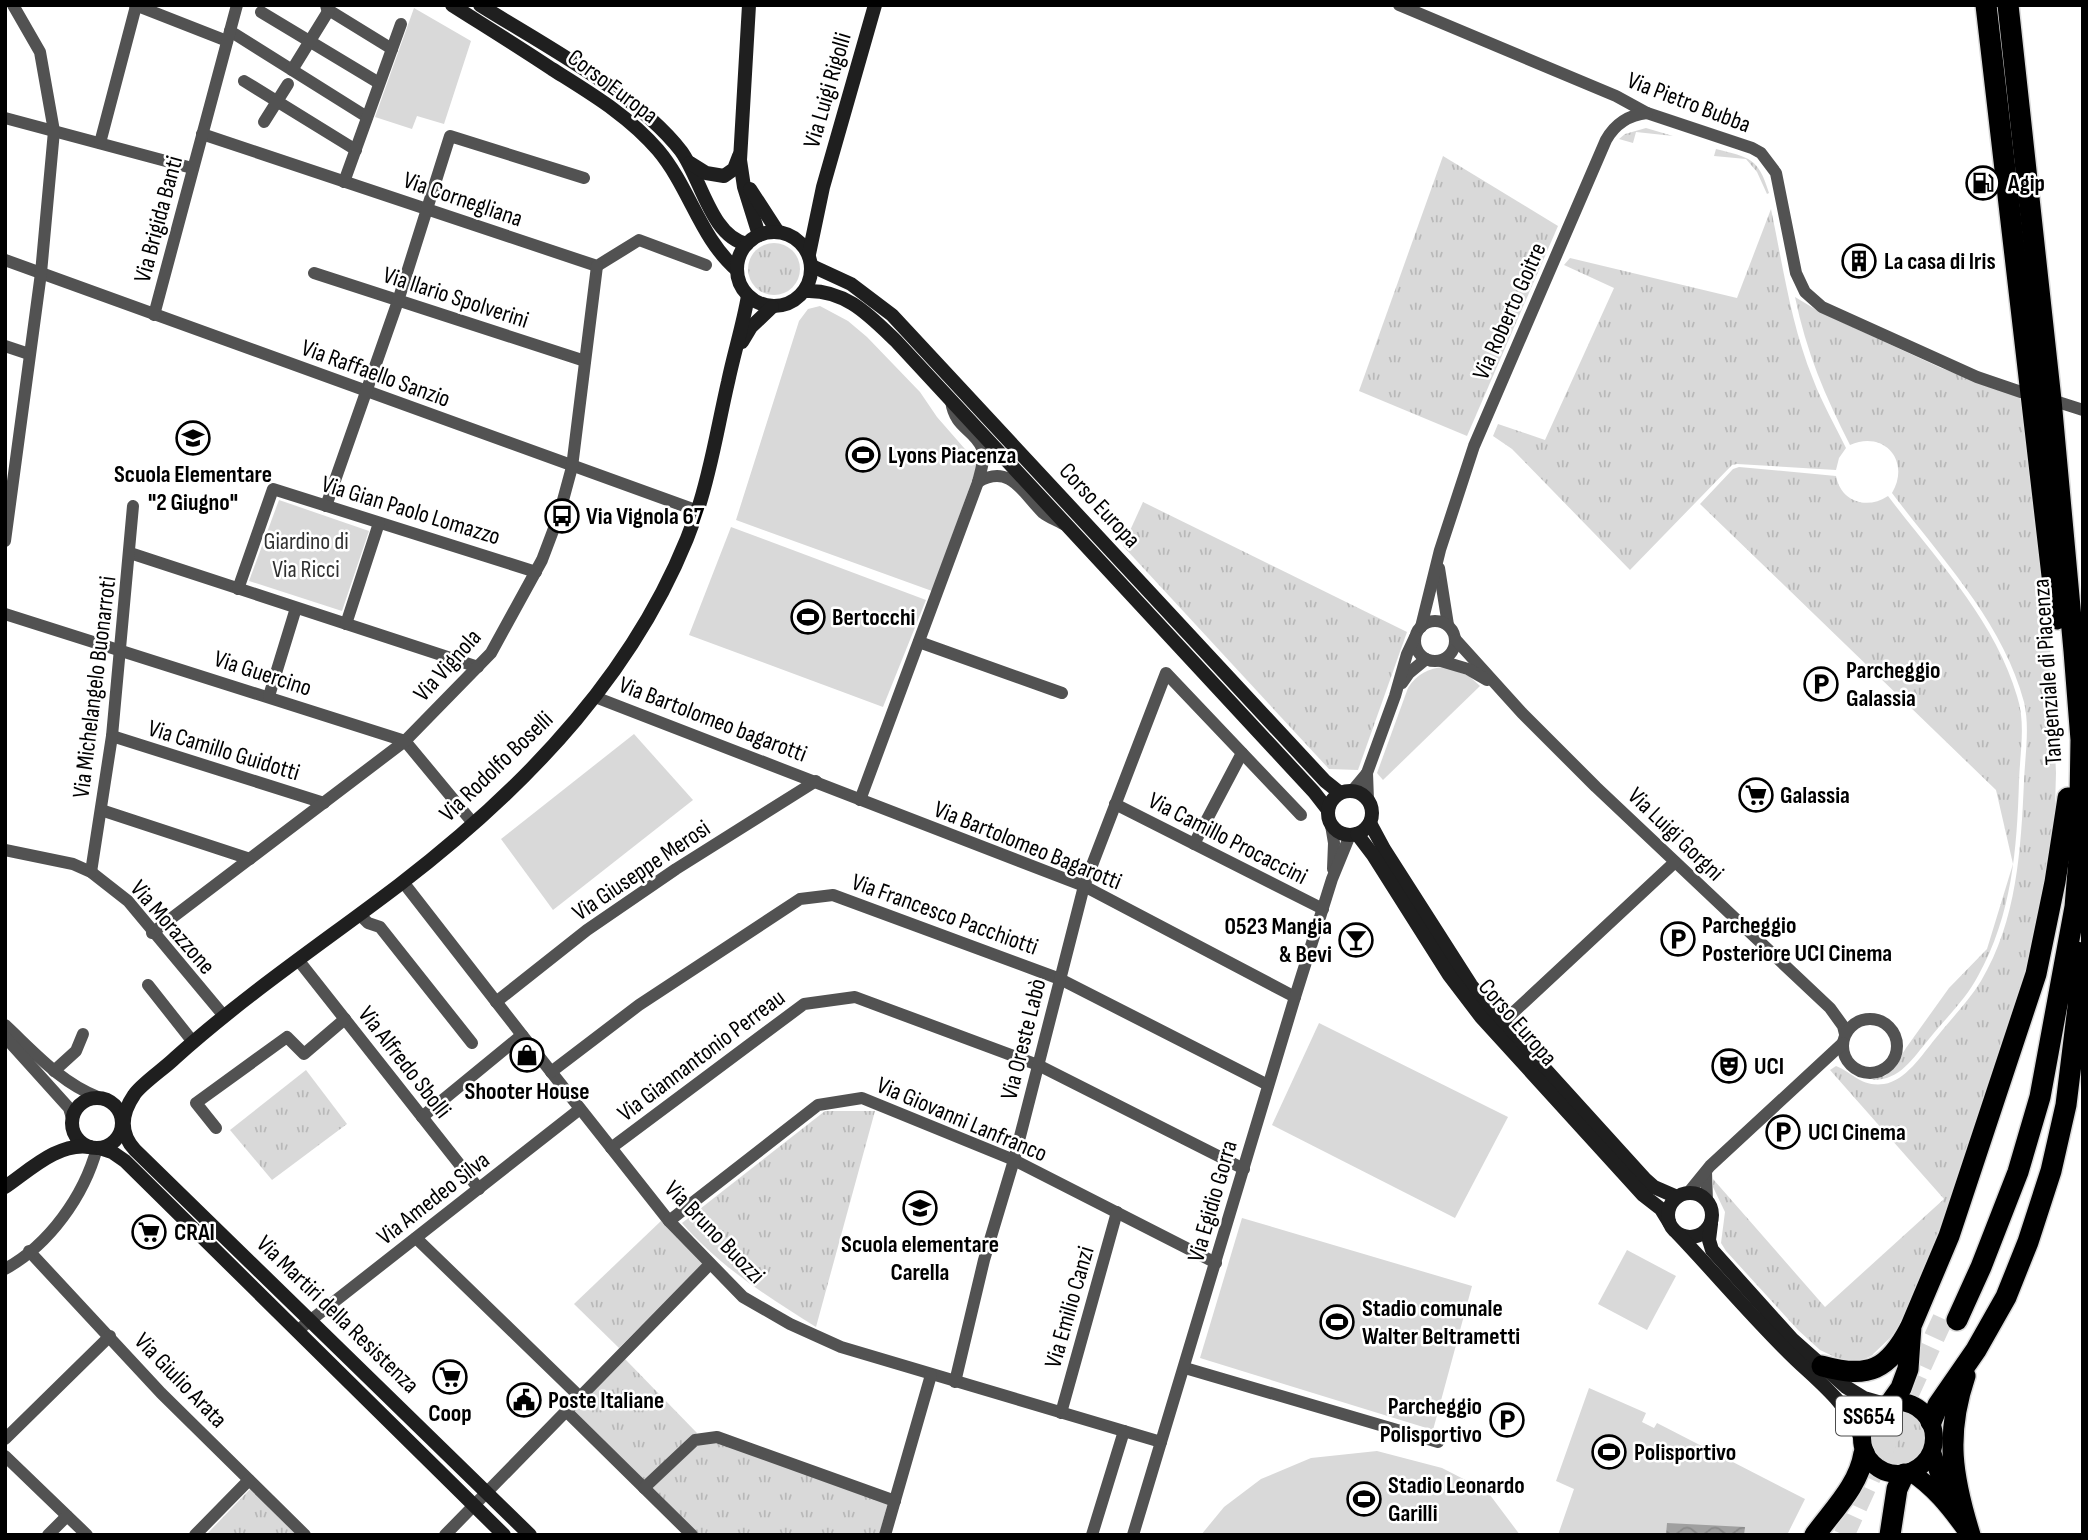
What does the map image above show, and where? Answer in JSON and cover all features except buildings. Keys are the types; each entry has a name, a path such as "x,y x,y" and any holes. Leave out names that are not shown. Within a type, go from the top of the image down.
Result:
{"highway":[{"name":"Tangenziale di Piacenza","path":"1986,5 2061,653 2068,743 2068,798 2061,908 2047,1005 2026,1097 2004,1169 1968,1263 1951,1317 1981,1267 2018,1172 2040,1097 2075,907 2081,798 2081,740 2051,400 2008,5"},
{"path":"1822,1366 1853,1373 1872,1369 1890,1359 1899,1349 1911,1326 1949,1236 2022,1022 2047,923 2068,798"},
{"path":"1931,1422 2006,1297 2028,1242 2051,1171 2066,1105 2078,1007 2075,907"},
{"path":"1888,1403 1901,1388 1908,1369 1911,1326"},
{"path":"1970,1535 1956,1485 1952,1436 1959,1395 1976,1350"},
{"path":"1815,1535 1859,1473 1863,1446"},
{"path":"1890,1535 1897,1489 1907,1473"}],"main road":[{"name":"Corso Europa","path":"452,5 605,102 638,130 670,166 714,246 737,270"},
{"name":"Corso Europa","path":"480,5 642,112 689,162 720,227 731,239 753,240"},
{"path":"749,5 740,155 753,240"},
{"name":"Via Luigi Rigolli","path":"810,260 823,187 875,5"},
{"name":"Corso Europa","path":"689,162 706,173 724,176 734,169 740,155"},
{"path":"742,176 785,234 805,247 812,275 805,290"},
{"name":"Via Luigi Rigolli","path":"785,234 810,217 823,187"},
{"path":"772,307 748,296 738,279 738,260 753,240 785,234"},
{"name":"Corso Europa","path":"810,260 851,284 892,315 1325,781 1346,792 1360,794 1368,800 1372,811 1370,822 1384,849 1471,985 1654,1187 1682,1195"},
{"name":"Corso Europa","path":"805,290 832,292 862,311 896,341 1314,792 1328,810 1331,825 1339,833 1354,835 1373,855 1449,975 1481,1017 1643,1195 1661,1209 1669,1222"},
{"name":"Via Rodolfo Boselli","path":"733,359 751,327 772,307 785,306 796,300 805,290"},
{"name":"Via Rodolfo Boselli","path":"122,1122 135,1092 224,1016 360,915 473,823 533,769 595,697 650,615 677,562 698,511 748,296"},
{"path":"1328,810 1330,803 1346,792"},
{"path":"1354,835 1370,822"},
{"name":"Via Rodolfo Boselli","path":"101,1098 135,1092"},
{"path":"5,1187 62,1149 74,1145 96,1148 115,1140 121,1131 122,1122 118,1108 101,1098 81,1103 62,1149"},
{"path":"72,1120 75,1135 83,1144 96,1148"},
{"name":"Via Martiri della Resistenza","path":"122,1122 124,1134 131,1146 488,1491 530,1535"},
{"name":"Via Martiri della Resistenza","path":"96,1148 108,1150 121,1158 504,1535"},
{"path":"1682,1195 1702,1196 1707,1200 1713,1212 1711,1224 1703,1234 1690,1238 1678,1234 1669,1222 1669,1208 1682,1195"},
{"name":"SS654","path":"1678,1234 1787,1352 1838,1399 1851,1416 1871,1463 1881,1471 1892,1474 1907,1473 1927,1461 1934,1442 1931,1422 1924,1413 1903,1402 1888,1403 1856,1393 1822,1366 1777,1324 1716,1257 1709,1240 1711,1224"},
{"path":"220,1254 231,1243"},
{"name":"SS654","path":"1863,1446 1865,1422 1870,1414 1888,1403"},
{"name":"SS654","path":"1931,1452 1952,1511"},
{"name":"SS654","path":"1907,1473 1927,1484 1970,1535"}],"street":[{"path":"5,541 41,273 54,131 40,52 13,5"},
{"name":"Via Brigida Banti","path":"155,315 237,5"},
{"name":"Via Pietro Bubba","path":"1399,5 1616,96 1647,113 1752,148 1768,159 1776,173 1796,273 1805,292 1822,307 1977,377 2021,392"},
{"path":"100,143 135,6 229,36 292,70 367,117"},
{"path":"292,70 328,8 392,48"},
{"path":"261,12 379,83"},
{"path":"344,182 401,24"},
{"path":"244,81 355,150"},
{"path":"264,121 288,84"},
{"name":"Via Roberto Goitre","path":"1368,800 1367,772 1395,696 1407,654 1418,632 1440,550 1474,446 1500,381 1606,140 1618,123 1637,114 1647,113"},
{"path":"5,118 192,168"},
{"name":"Via Cornegliana","path":"201,134 597,266"},
{"path":"326,506 398,301 450,136 584,178"},
{"path":"597,266 639,240 706,265"},
{"name":"Via Raffaello Sanzio","path":"5,260 698,511"},
{"name":"Via Vignola","path":"152,933 405,741 491,653 536,572 559,514 572,467 597,266"},
{"name":"Via Ilario Spolverini","path":"314,273 585,361"},
{"path":"5,346 29,354"},
{"path":"860,800 978,482 982,449 954,416 951,401"},
{"path":"2058,402 2083,410"},
{"path":"5,433 19,437"},
{"path":"978,482 991,476 1007,477 1046,515 1066,525"},
{"name":"Via Gian Paolo Lomazzo","path":"238,589 273,489 536,572"},
{"name":"Via Michelangelo Buonarroti","path":"91,872 112,736 134,506"},
{"path":"346,624 379,523"},
{"name":"Via Roberto Goitre","path":"1440,550 1440,582 1448,625"},
{"path":"130,553 478,667"},
{"path":"269,696 296,607"},
{"name":"Via Guercino","path":"5,614 405,741"},
{"path":"1437,621 1448,625 1456,640 1452,653 1441,661 1426,659 1416,649 1418,632 1437,621"},
{"name":"Via Luigi Gorgni","path":"1456,640 1496,686 1675,862 1830,1008 1843,1026 1844,1039"},
{"path":"919,642 1062,693"},
{"name":"Via Roberto Goitre","path":"1395,696 1409,673 1426,659"},
{"name":"Via Luigi Gorgni","path":"1441,661 1468,669 1496,686"},
{"name":"Via Oreste Labò","path":"955,1382 984,1260 1014,1160 1084,886 1166,673 1242,753"},
{"name":"Via Bartolomeo bagarotti","path":"595,697 816,781"},
{"name":"Via Camillo Guidotti","path":"112,736 324,803"},
{"path":"405,741 473,823"},
{"path":"1194,844 1242,753 1301,815"},
{"name":"Via Roberto Goitre","path":"1346,792 1367,772"},
{"name":"Via Bartolomeo Bagarotti","path":"816,781 1084,886 1295,996"},
{"name":"Via Giuseppe Merosi","path":"496,1002 587,930 676,869 816,781"},
{"name":"Via Camillo Procaccini","path":"1115,804 1323,909"},
{"path":"101,810 250,859"},
{"name":"Via Egidio Gorra","path":"1331,825 1334,843 1332,879"},
{"name":"Via Egidio Gorra","path":"1133,1535 1295,996 1332,879 1354,835"},
{"name":"Via Morazzone","path":"5,850 73,864 91,872 128,901 224,1016"},
{"path":"1503,1022 1675,862"},
{"name":"Via Bruno Buozzi","path":"403,881 669,1221 743,1297 790,1324 841,1347 1161,1442"},
{"name":"Via Francesco Pacchiotti","path":"551,1072 639,1005 800,899 833,895 1060,979 1268,1085"},
{"path":"360,915 368,923 380,927 472,1043"},
{"name":"Via Alfredo Sbolli","path":"299,961 479,1189"},
{"path":"148,985 193,1042"},
{"name":"Via Giannantonio Perreau","path":"611,1148 804,1004 855,997 1038,1065 1244,1169"},
{"name":"Via Luigi Gorgni","path":"1830,1008 1858,1021"},
{"path":"216,1128 196,1103 287,1037 304,1054 345,1019"},
{"path":"1682,1195 1824,1061 1858,1021 1877,1020 1892,1031 1897,1049 1895,1058 1883,1070 1867,1074 1858,1071 1846,1060 1844,1039"},
{"path":"5,1025 54,1071 84,1092 101,1098"},
{"path":"54,1071 76,1051 83,1034"},
{"path":"422,1117 522,1035"},
{"path":"5,1037 69,1108 72,1120"},
{"path":"1824,1061 1846,1060"},
{"name":"Via Giovanni Lanfranco","path":"669,1221 818,1105 862,1098 1014,1160 1216,1263"},
{"name":"Via Amedeo Silva","path":"298,1331 580,1109"},
{"path":"5,1269 47,1238 83,1186 96,1148"},
{"path":"1706,1171 1707,1200"},
{"name":"Via Emilio Canzi","path":"1061,1413 1117,1212"},
{"path":"416,1238 580,1397"},
{"name":"Via Giulio Arata","path":"29,1251 161,1393 305,1535"},
{"path":"445,1535 710,1264"},
{"path":"5,1439 110,1336"},
{"path":"1185,1368 1438,1442"},
{"path":"886,1535 931,1375"},
{"path":"566,1411 692,1535"},
{"path":"1092,1535 1124,1431"},
{"path":"644,1488 695,1440 717,1437 895,1501"},
{"path":"5,1456 86,1535"},
{"path":"195,1535 249,1480"},
{"path":"48,1535 67,1516"}],"green space":[{"path":"414,8 471,41 444,124 417,116 412,129 375,117"},
{"path":"1646,128 1673,136 1636,132 1633,143 1619,139 1625,134"},
{"path":"1716,149 1745,157 1751,161 1761,172 1769,193 1767,194 1757,172 1746,159 1714,156"},
{"path":"1443,156 1558,226 1467,436 1359,391"},
{"path":"1771,209 1788,295 1805,359 1820,397 1846,448 1839,458 1836,470 1732,465 1630,570 1512,449 1493,436 1498,424 1545,440 1614,288 1564,265 1570,258 1737,298"},
{"path":"774,243 784,245 792,251 798,259 798,279 792,287 784,293 774,295 764,293 756,287 750,279 748,269 750,259 756,251 764,245"},
{"path":"1795,297 1820,312 1941,368 2024,398 2048,590 2056,773 2054,840 2030,980 1952,1202 1905,1317 1890,1338 1871,1356 1862,1360 1841,1360 1820,1350 1798,1330 1726,1251 1721,1243 1725,1212 1713,1187 1713,1179 1825,1307 1944,1199 1830,1070 1836,1066 1863,1081 1876,1084 1892,1082 1899,1078 1919,1059 1981,981 2002,934 2015,884 2021,832 2027,721 2014,673 1986,618 1892,493 1898,470 1891,451 1874,442 1862,441 1850,445 1817,373"},
{"name":"Lyons Piacenza","path":"820,306 848,321 867,337 920,392 937,417 978,464 932,591 736,520 799,321 808,309"},
{"path":"1739,467 1836,476 1843,492 1864,503 1888,496 1944,566 1979,616 2007,668 2017,696 2022,738 2013,863 1996,790 1700,504 1733,469"},
{"name":"Giardino di Via Ricci","path":"279,500 369,531 342,611 249,581"},
{"path":"1143,502 1407,632 1358,770 1329,769 1123,546"},
{"name":"Bertocchi","path":"731,527 926,600 883,707 689,635"},
{"path":"1445,667 1469,676 1480,686 1383,780 1377,773 1408,688 1423,673"},
{"path":"634,734 693,800 553,910 501,839"},
{"path":"2012,866 1998,929 1973,984 1917,1054 1898,1073 1871,1080 1885,1076 1893,1069 1949,988 1987,949"},
{"path":"1319,1023 1508,1117 1455,1218 1272,1125"},
{"path":"306,1070 347,1124 272,1180 230,1130"},
{"path":"825,1111 875,1111 816,1327 728,1267 682,1223"},
{"name":"Stadio comunale Walter Beltrametti","path":"1242,1218 1472,1286 1433,1430 1200,1358"},
{"path":"662,1220 703,1263 619,1348 574,1304"},
{"path":"1627,1250 1676,1276 1647,1330 1598,1304"},
{"path":"625,1359 697,1433 645,1481 574,1411"},
{"name":"Polisportivo","path":"1589,1388 1646,1413 1642,1422 1654,1428 1657,1423 1805,1499 1787,1535 1558,1535 1574,1489 1556,1481"},
{"path":"1898,1410 1913,1415 1921,1423 1926,1438 1921,1453 1913,1461 1898,1466 1883,1461 1875,1453 1870,1438 1875,1423 1883,1415"},
{"path":"713,1441 888,1503 879,1535 697,1535 649,1489 698,1443"},
{"name":"Stadio Leonardo Garilli","path":"1377,1451 1442,1468 1487,1491 1520,1535 1201,1535 1224,1507 1261,1479 1311,1458"},
{"path":"254,1485 306,1535 206,1535"}],"water":[{"path":"1667,1523 1745,1527 1744,1535 1666,1535"}],"tunnel":[{"path":"1844,1535 1945,1314"}],"place":[{"name":"Agip","path":"1983,183"},
{"name":"La casa di Iris","path":"1859,261"},
{"name":"Scuola Elementare \"2 Giugno\"","path":"193,438"},
{"name":"Lyons Piacenza","path":"863,455"},
{"name":"Via Vignola 67","path":"562,516"},
{"name":"Bertocchi","path":"808,617"},
{"name":"Parcheggio Galassia","path":"1821,684"},
{"name":"Galassia","path":"1756,795"},
{"name":"Parcheggio Posteriore UCI Cinema","path":"1678,939"},
{"name":"0523 Mangia & Bevi","path":"1356,940"},
{"name":"Shooter House","path":"527,1055"},
{"name":"UCI","path":"1729,1066"},
{"name":"UCI Cinema","path":"1783,1132"},
{"name":"Scuola elementare Carella","path":"920,1208"},
{"name":"CRAI","path":"149,1232"},
{"name":"Stadio comunale Walter Beltrametti","path":"1337,1322"},
{"name":"Coop","path":"450,1377"},
{"name":"Poste Italiane","path":"524,1400"},
{"name":"Parcheggio Polisportivo","path":"1507,1420"},
{"name":"Polisportivo","path":"1609,1452"},
{"name":"Stadio Leonardo Garilli","path":"1364,1499"}]}
